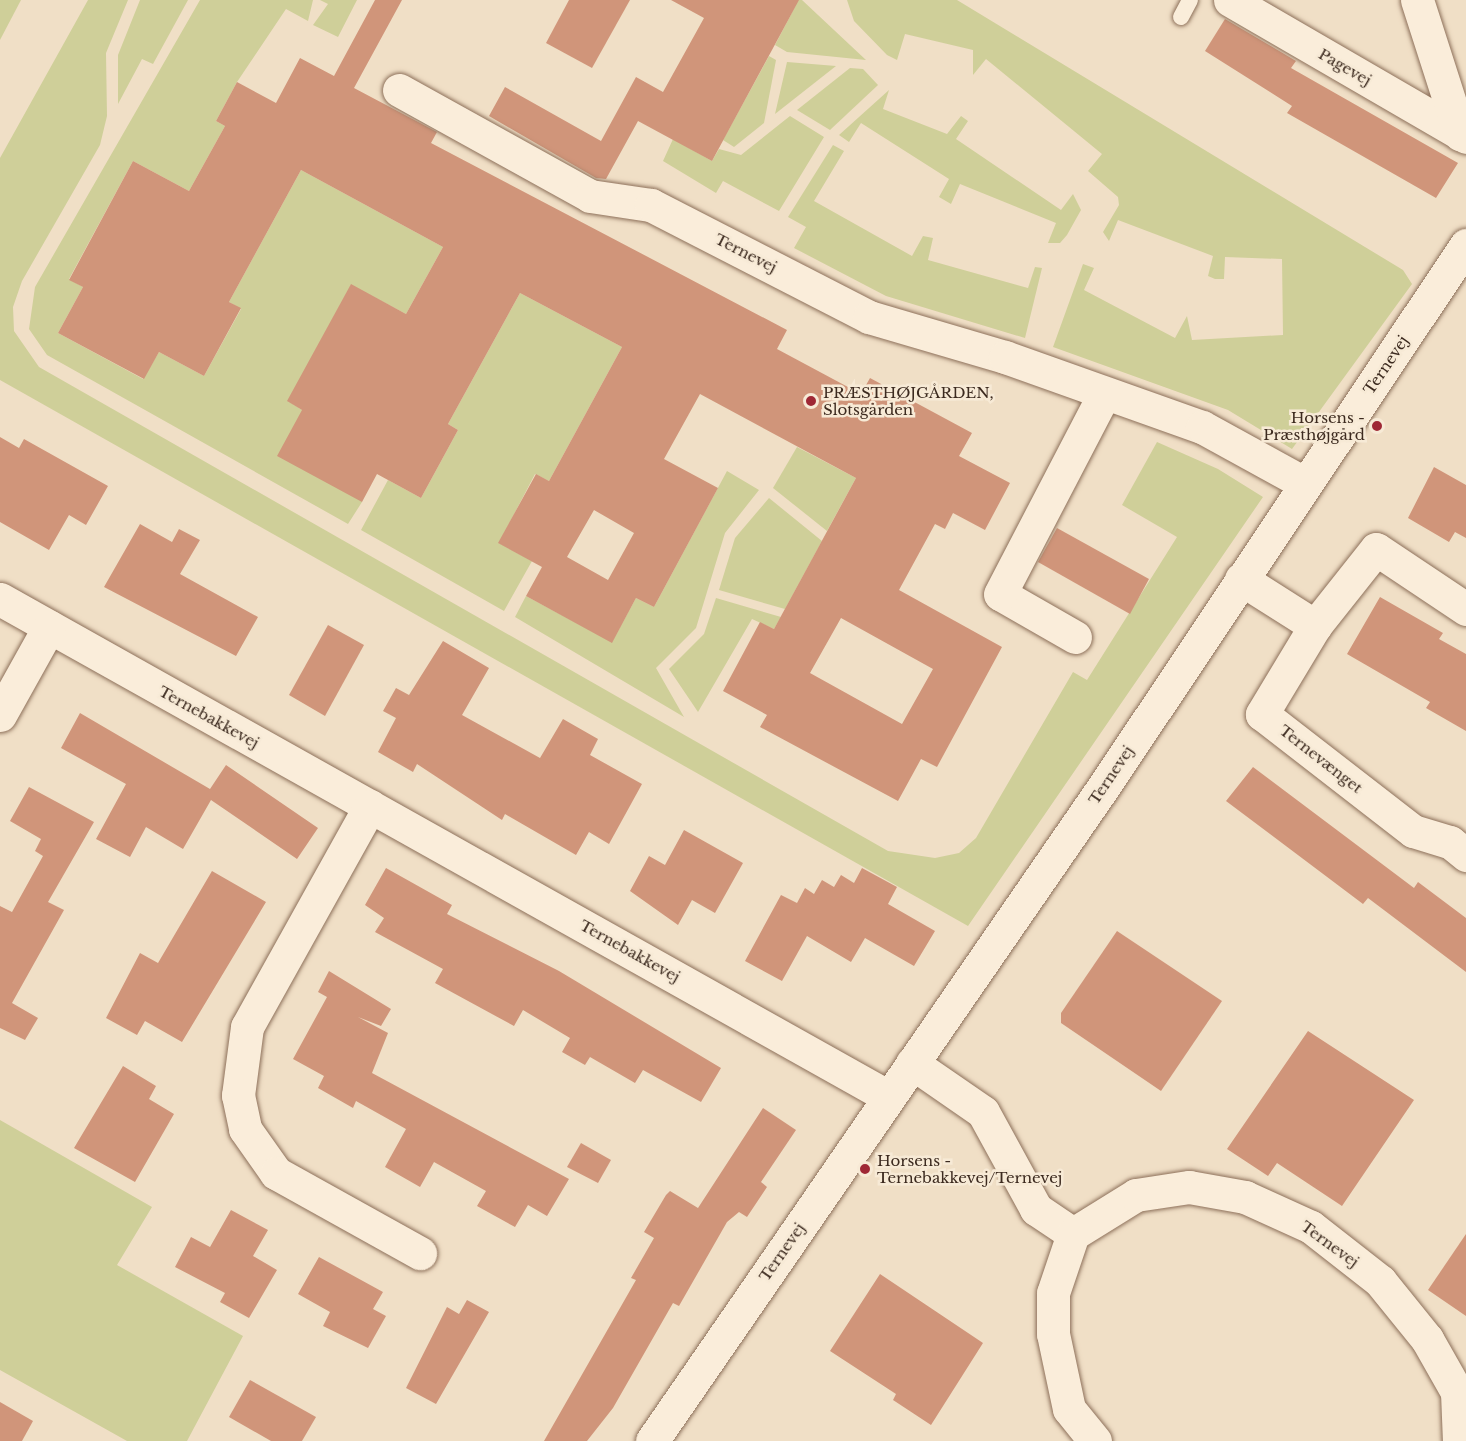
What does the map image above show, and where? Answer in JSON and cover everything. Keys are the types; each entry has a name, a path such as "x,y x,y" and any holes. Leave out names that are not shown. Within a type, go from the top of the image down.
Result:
{"street":[{"name":"Pagevej","path":"1230,0 1463,136"},
{"name":"Pagevej","path":"1418,0 1463,136"},
{"name":"Ternevej","path":"399,90 590,196 651,205 869,318 1005,357 1202,427 1305,483"},
{"name":"Ternevej","path":"652,1441 889,1097 1466,245"},
{"path":"1075,637 1000,594 1104,394"},
{"name":"Ternevænget","path":"1466,609 1376,549 1315,626 1262,714 1413,831 1450,842 1466,855"},
{"path":"1241,579 1315,626"},
{"name":"Ternebakkevej","path":"0,599 889,1097"},
{"path":"0,715 49,627"},
{"path":"370,806 247,1027 238,1095 245,1130 276,1173 420,1253"},
{"path":"912,1063 983,1112 1036,1209 1073,1234 1053,1293 1053,1334 1069,1409 1095,1441"},
{"name":"Ternevej","path":"1073,1234 1136,1195 1189,1187 1245,1197 1311,1227 1380,1281 1427,1339 1457,1392 1459,1441"}],"lane":[{"path":"1180,17 1190,0"}],"green space":[{"path":"0,0 21,0 0,40"},
{"path":"88,0 128,0 106,53 107,116 100,145 22,281 13,307 14,331 39,367 888,851 935,858 959,853 976,838 1073,672 1087,680 1177,537 1122,505 1157,442 1218,469 1263,497 968,926 0,380 0,158"},
{"path":"140,0 188,0 153,64 142,59 118,104 118,55"},
{"path":"200,0 313,0 308,21 286,9 237,82 216,121 225,126 189,191 133,161 69,279 83,287 58,333 143,379 159,352 204,376 241,309 229,302 301,170 443,247 406,314 351,285 288,401 302,410 362,502 348,524 47,355 29,329 35,287"},
{"path":"320,0 357,0 338,37 313,25 328,4"},
{"path":"787,0 802,0 866,60 787,52 775,45 796,5"},
{"path":"847,0 957,0 1403,270 1412,284 1292,449 1228,410 1053,347 1083,264 1094,268 1084,290 1175,338 1187,316 1192,340 1283,335 1282,259 1225,257 1224,279 1215,279 1208,276 1213,256 1118,220 1109,241 1103,232 1119,205 1118,197 1088,171 1102,154 986,59 973,75 973,50 905,34 897,60 887,55 854,21"},
{"path":"769,56 776,60 764,123 734,147 723,140"},
{"path":"787,62 836,66 775,114"},
{"path":"850,68 863,69 878,85 830,130 797,110"},
{"path":"889,90 883,109 947,134 961,116 968,121 956,139 1061,210 1073,194 1081,210 1067,235 1060,243 1048,243 1056,223 960,184 951,204 939,197 949,179 861,123 849,142 839,135"},
{"path":"790,116 824,137 779,211 723,181 716,193 663,161 673,139 712,161 719,149 741,155"},
{"path":"833,145 844,151 814,201 912,256 923,236 933,238 928,260 1028,288 1035,267 1042,268 1025,338 886,296 794,248 806,227 788,217"},
{"path":"520,293 622,347 549,481 535,474 499,543 532,561 504,611 361,530 388,480 421,498 458,430 448,424"},
{"path":"797,447 856,478 827,531 773,488"},
{"path":"727,471 759,490 725,533 696,628 656,668 684,717 515,617 526,596 612,642 636,598 654,607"},
{"path":"769,498 822,541 785,609 719,590 735,538"},
{"path":"716,598 781,617 774,629 752,619 698,712 669,669 704,634"},
{"path":"0,1120 152,1207 117,1265 243,1336 187,1441 127,1441 0,1370"}],"building":[{"name":"PRÆSTHØJGÅRDEN, Slotsgården","path":"375,0 402,0 354,88 437,132 431,143 787,330 777,349 861,394 870,378 972,433 959,456 1010,483 985,530 953,513 945,529 935,524 899,590 1002,647 937,767 921,759 898,801 760,727 767,715 723,691 760,622 774,629 856,478 700,394 664,459 718,488 654,607 636,598 612,643 526,596 542,567 498,543 536,474 549,481 622,347 520,293 448,424 458,430 421,498 377,474 362,502 277,456 302,410 287,401 351,284 406,314 443,247 301,170 229,302 241,308 204,376 159,352 144,379 58,333 83,287 69,280 133,161 189,191 225,126 216,121 237,82 276,103 300,58 334,76","holes":["594,510 634,533 608,580 567,557","841,618 933,669 902,724 810,673"]},
{"path":"569,0 630,0 592,68 546,43"},
{"path":"671,0 799,0 712,161 638,121 606,179 596,178 489,116 505,87 601,141 636,77 663,92 704,18"},
{"path":"1225,19 1296,61 1291,68 1458,163 1436,198 1287,113 1292,106 1205,51"},
{"path":"0,437 19,448 24,439 108,486 86,525 69,515 49,550 0,522"},
{"path":"1434,467 1466,485 1466,538 1455,532 1449,542 1408,518"},
{"path":"140,524 172,542 179,529 200,540 180,574 258,617 236,656 104,587"},
{"path":"1057,528 1149,579 1130,614 1038,562"},
{"path":"1380,597 1443,633 1439,639 1466,654 1466,731 1426,708 1430,702 1347,654"},
{"path":"328,625 364,645 325,716 289,695"},
{"path":"443,641 489,668 462,715 540,758 563,719 598,739 590,755 642,784 609,844 589,832 576,855 505,814 502,820 417,764 413,772 378,752 396,718 383,711 396,688 409,695"},
{"path":"80,713 210,789 226,765 318,828 297,859 211,800 183,849 146,827 130,857 96,839 126,784 61,748"},
{"path":"1253,767 1414,888 1418,882 1466,918 1466,972 1368,898 1363,904 1226,801"},
{"path":"29,787 94,822 48,902 64,910 12,1003 38,1018 25,1040 0,1028 0,906 12,912 43,856 35,851 41,839 10,821"},
{"path":"684,830 743,863 715,913 692,900 678,925 630,891 649,856 665,865"},
{"path":"386,868 452,905 447,914 559,971 721,1068 701,1102 643,1070 635,1083 590,1057 585,1065 562,1052 570,1038 523,1010 514,1026 435,983 443,969 375,932 384,918 365,905"},
{"path":"862,868 897,887 888,904 935,931 914,966 865,938 851,962 807,936 782,981 745,961 781,895 797,903 805,888 814,894 822,880 834,887 841,875 854,883"},
{"path":"212,871 266,902 182,1042 145,1021 137,1035 106,1018 140,953 158,963"},
{"path":"1117,931 1222,1001 1161,1091 1061,1023 1061,1013"},
{"path":"329,971 391,1009 381,1026 358,1017 388,1033 372,1073 569,1179 547,1216 528,1205 515,1227 477,1206 486,1191 434,1162 420,1187 385,1167 406,1129 356,1101 353,1108 318,1088 324,1076 293,1059 327,997 318,992"},
{"path":"1308,1031 1414,1100 1342,1206 1277,1163 1268,1176 1227,1149"},
{"path":"123,1066 156,1086 149,1099 174,1114 135,1182 74,1148"},
{"path":"763,1108 796,1130 761,1182 767,1187 747,1217 739,1212 727,1222 679,1306 673,1303 613,1408 587,1441 544,1441 636,1280 631,1278 654,1238 644,1232 666,1195 670,1191 698,1208"},
{"path":"581,1143 611,1160 598,1183 567,1167"},
{"path":"231,1210 268,1230 253,1256 277,1270 249,1318 220,1302 225,1293 175,1267 191,1237 210,1247"},
{"path":"1466,1234 1466,1316 1428,1290"},
{"path":"319,1257 383,1292 373,1309 386,1316 368,1348 323,1326 330,1312 298,1294"},
{"path":"880,1274 983,1343 931,1425 893,1400 896,1394 830,1351"},
{"path":"467,1300 489,1312 436,1404 406,1388 447,1307 459,1314"},
{"path":"250,1380 316,1417 302,1441 271,1441 229,1417"},
{"path":"0,1402 33,1421 22,1441 0,1441"}],"place":[{"name":"PRÆSTHØJGÅRDEN, Slotsgården","path":"811,401"},
{"name":"Horsens - Præsthøjgård","path":"1377,426"},
{"name":"Horsens - Ternebakkevej/Ternevej","path":"865,1169"}]}
